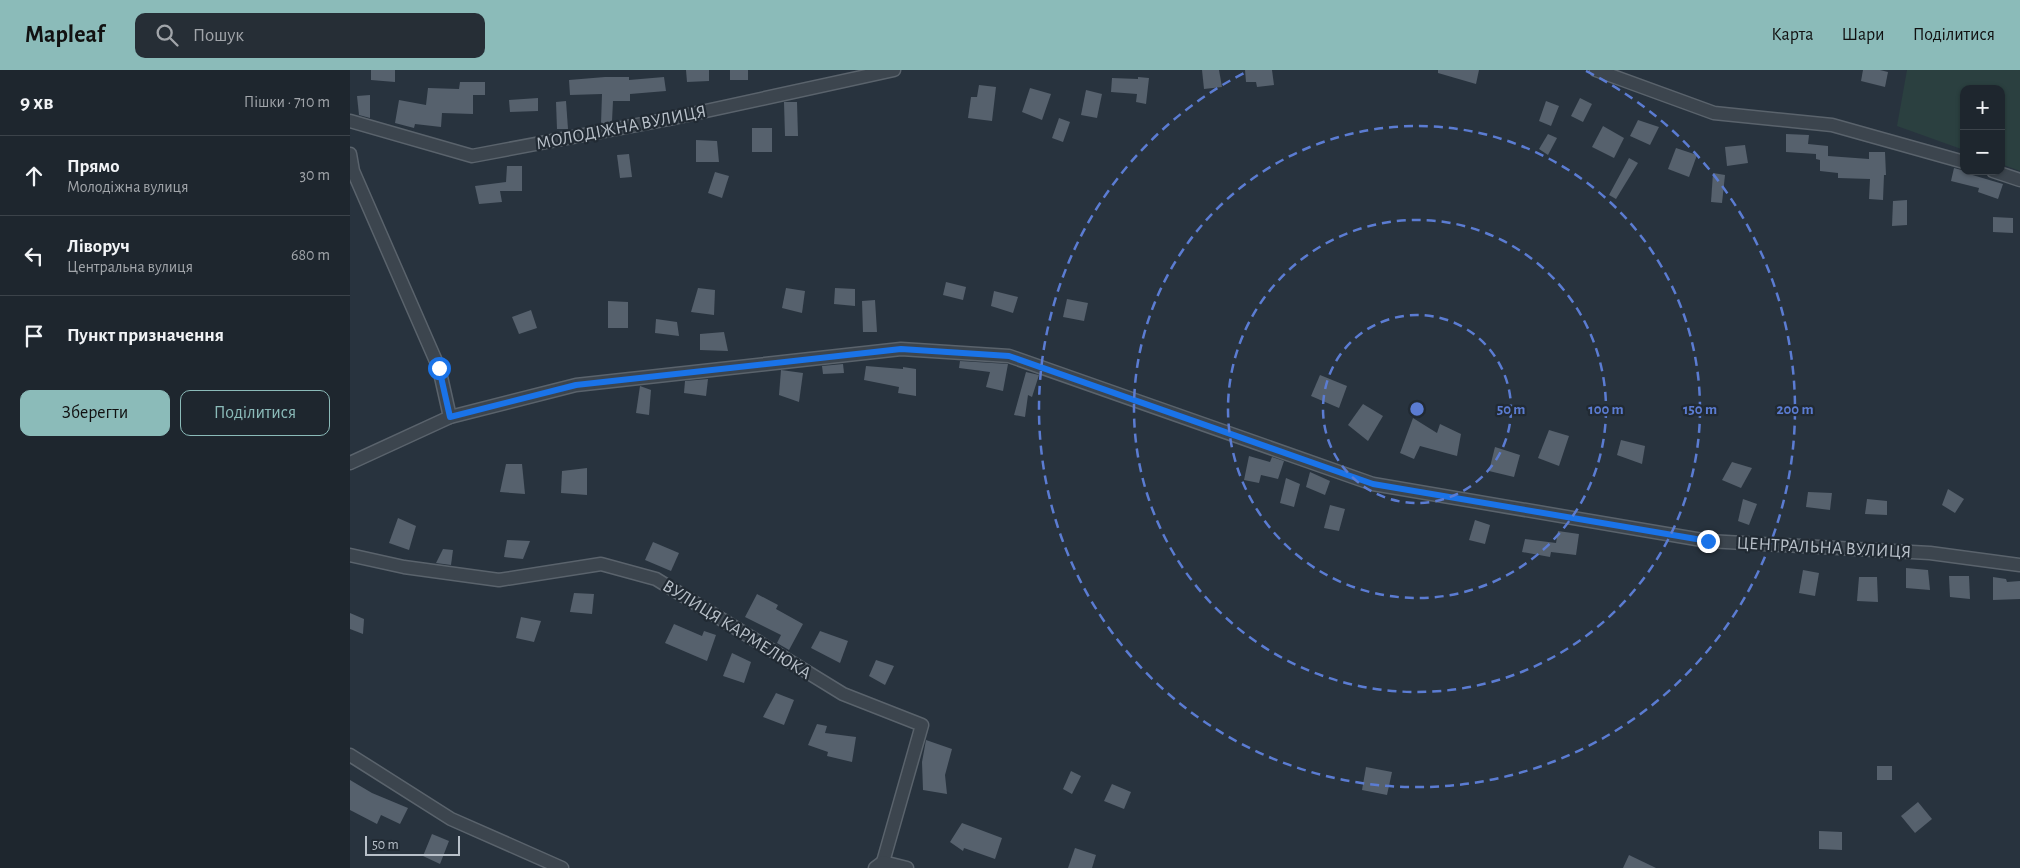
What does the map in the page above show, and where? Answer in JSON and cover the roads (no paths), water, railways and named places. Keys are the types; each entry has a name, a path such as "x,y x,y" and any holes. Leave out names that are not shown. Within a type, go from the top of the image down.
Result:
{"street":[{"name":"МОЛОДІЖНА ВУЛИЦЯ","path":"350,121 472,156 669,119 894,70"},
{"path":"1596,70 1714,112 1832,125 1960,161"},
{"path":"350,154 353,171 439,368 450,417"},
{"path":"2005,175 2020,180"},
{"name":"ЦЕНТРАЛЬНА ВУЛИЦЯ","path":"350,464 450,417 576,385 901,349 1009,356 1373,484 1708,541 1930,553 2020,565"},
{"name":"ВУЛИЦЯ КАРМЕЛЮКА","path":"350,555 404,567 499,580 601,564 656,579 843,694 922,725 879,865"},
{"path":"350,755 452,819 562,868"},
{"path":"879,865 907,868"}]}
